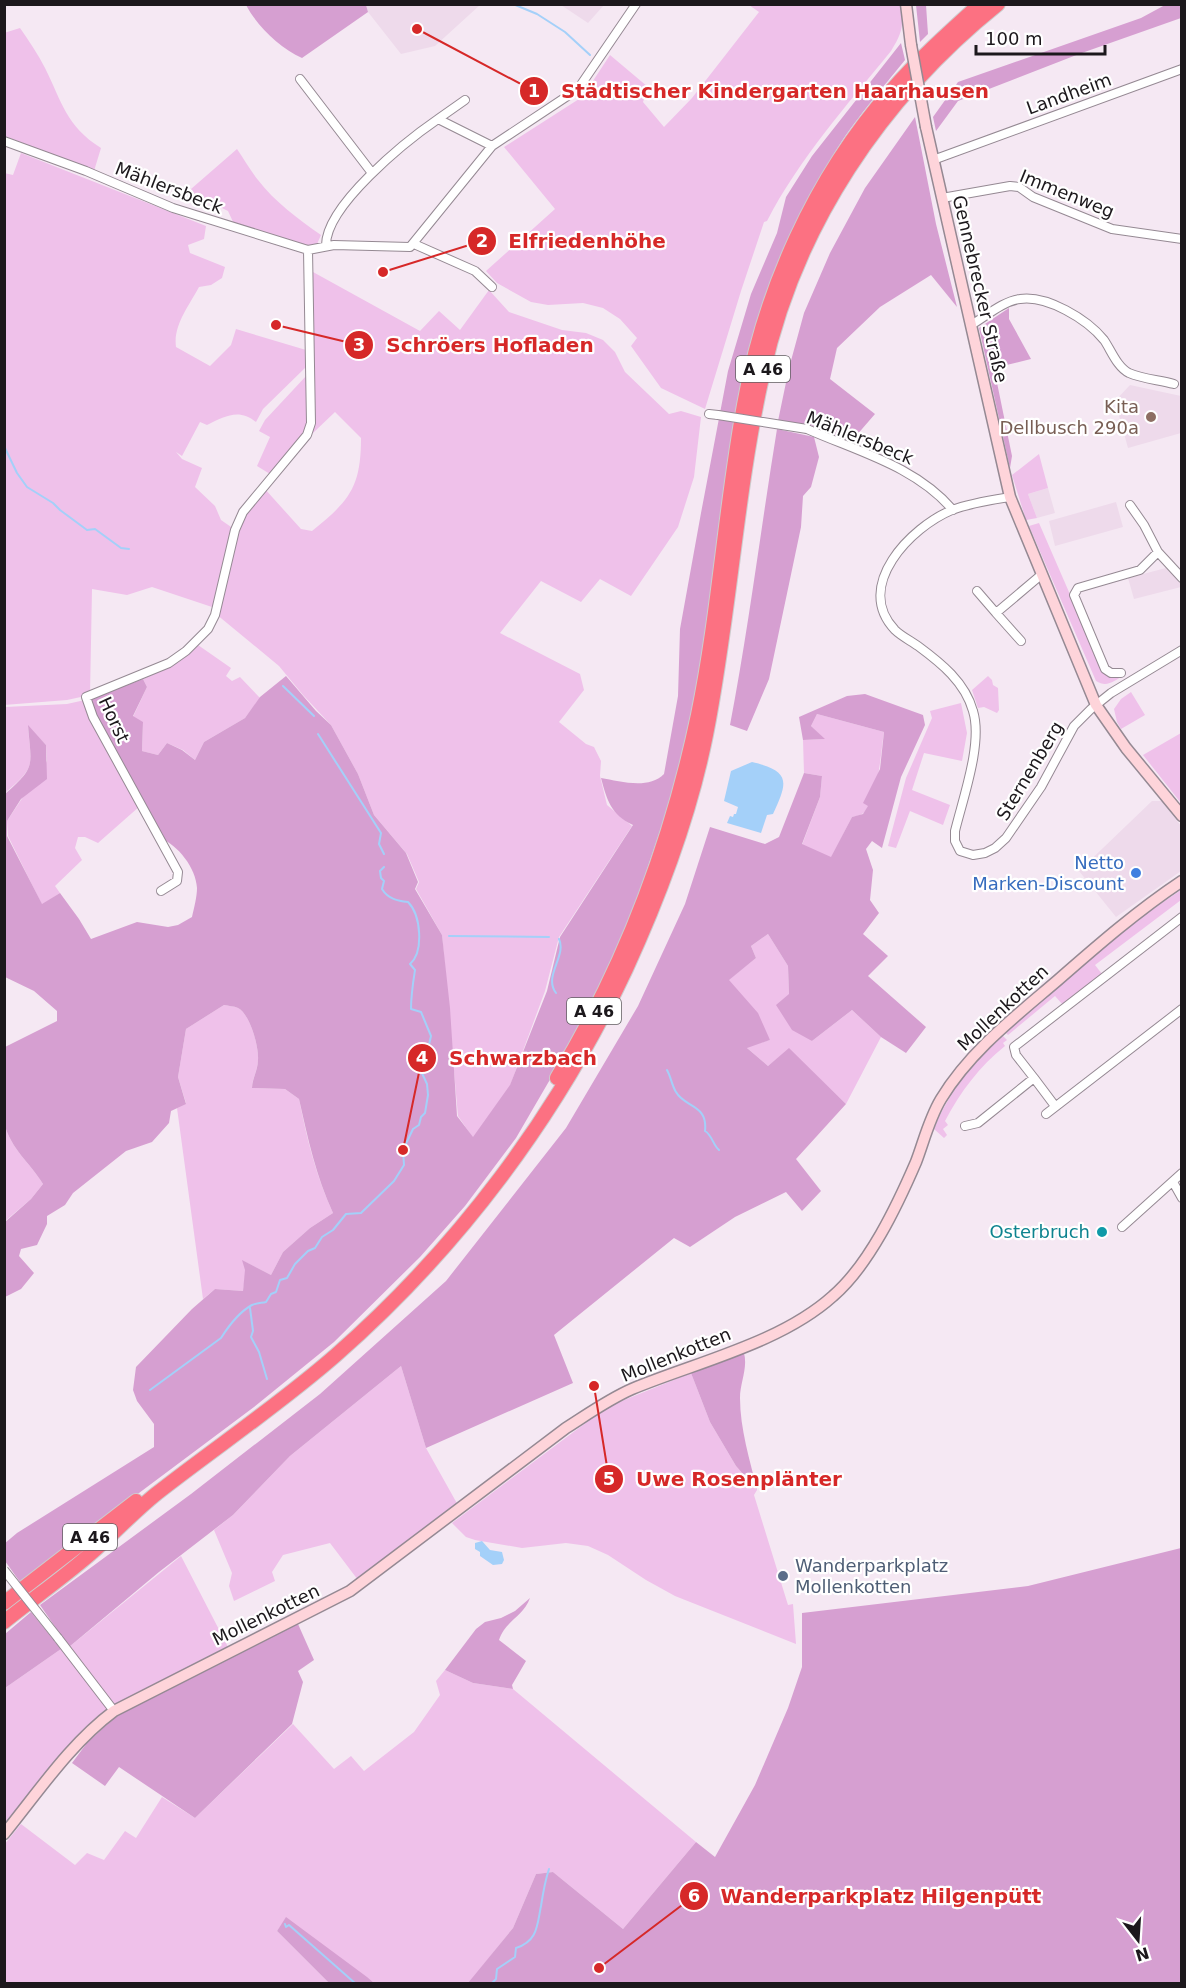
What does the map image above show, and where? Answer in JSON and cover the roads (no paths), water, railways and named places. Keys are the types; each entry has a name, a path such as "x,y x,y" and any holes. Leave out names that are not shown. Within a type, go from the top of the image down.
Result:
{"highway":[{"name":"A 46","path":"4,1603 296,1378 383,1300 464,1211 518,1139 559,1075 587,1025 632,930 655,872 674,814 692,743 705,674 744,405 760,334 773,295 816,200 853,140 890,93 924,56 980,4"},
{"name":"A 46","path":"4,1622 81,1563 153,1497 266,1413 369,1325 424,1270 470,1217 528,1140 566,1083 637,945 671,855 696,776 705,739 726,619 752,427 766,361 790,282 826,206 859,152 879,125 926,69 998,4"}],"main road":[{"name":"Gennebrecker Straße","path":"906,4 926,127 1010,496 1096,705 1126,748 1182,816"},
{"name":"Mollenkotten","path":"4,1834 80,1742 97,1723 114,1711 350,1591 566,1428 615,1397 774,1334 809,1314 834,1296 858,1268 875,1243 913,1168 935,1111 948,1088 970,1060 1020,1011 1106,938 1138,911 1182,881"}],"street":[{"path":"414,244 492,146 578,89 636,4"},
{"name":"Landheim","path":"933,160 1182,69"},
{"path":"300,80 372,173"},
{"path":"326,246 326,238 348,200 372,173 411,138 465,100"},
{"path":"438,119 492,146"},
{"name":"Mählersbeck","path":"4,141 86,171 173,208 308,250 326,246 404,248 414,244 466,266 492,287"},
{"name":"Immenweg","path":"942,198 1010,186 1019,187 1033,197 1112,229 1182,239"},
{"name":"Horst","path":"161,891 177,881 178,872 93,717 86,697 169,663 186,651 208,629 215,615 235,530 243,512 307,435 311,423 308,250"},
{"path":"971,325 1009,302 1019,299 1051,303 1070,312 1094,330 1127,372 1174,384"},
{"name":"Mählersbeck","path":"709,414 807,429 920,479 939,494 953,510"},
{"name":"Sternenberg","path":"1010,496 953,510 922,527 906,541 886,572 881,593 883,610 895,630 950,672 965,692 973,710 975,750 955,831 955,841 960,851 973,855 985,853 1006,838 1041,787 1074,726 1096,705"},
{"path":"1130,505 1158,552 1182,578"},
{"path":"1121,673 1111,673 1105,669 1074,596 1078,588 1140,570 1158,552"},
{"path":"996,613 1041,575"},
{"path":"977,591 1021,641"},
{"path":"1096,705 1182,650"},
{"path":"1055,1106 1016,1055 1014,1047 1182,917"},
{"path":"1046,1114 1182,1009"},
{"path":"965,1126 978,1123 1034,1078"},
{"path":"1122,1227 1182,1173"},
{"path":"1173,1182 1182,1198"},
{"path":"4,1570 114,1711"}],"water":[{"path":"752,762 774,769 783,779 782,794 773,814 767,815 761,833 727,823 730,816 733,817 736,814 738,807 724,801 731,771"},
{"path":"482,1541 490,1550 502,1552 504,1560 502,1564 493,1565 480,1556 480,1552 475,1549 475,1543"}],"waterway":[{"path":"513,4 537,14 565,32 590,55"},
{"path":"4,446 17,473 27,487 53,503 87,530 95,529 121,548 129,549"},
{"path":"283,686 314,716"},
{"path":"318,734 381,833 379,844 384,854"},
{"path":"150,1390 221,1338 234,1320 247,1308 266,1302 271,1294 276,1292 280,1280 287,1278 295,1264 308,1251 315,1248 322,1237 333,1230 346,1214 361,1213 394,1181 404,1165 403,1150 413,1129 419,1125 425,1113 427,1084 421,1071 423,1067 431,1063 428,1049 431,1036 421,1012 411,1009 415,970 410,964 419,943 416,915 408,902 397,900 384,892 382,889 384,881 380,871 384,867"},
{"path":"449,936 549,937"},
{"path":"556,993 552,980 560,952 559,939"},
{"path":"667,1070 680,1097 700,1111 705,1122 705,1131 719,1150"},
{"path":"250,1308 253,1331 251,1337 259,1352 267,1379"},
{"path":"491,1984 496,1979 497,1969 515,1957 516,1948 533,1937 549,1869"},
{"path":"285,1924 286,1927 289,1925 356,1984"}],"place":[{"name":"Städtischer Kindergarten Haarhausen","path":"417,29"},
{"name":"Elfriedenhöhe","path":"383,272"},
{"name":"Schröers Hofladen","path":"276,325"},
{"name":"Kita Dellbusch 290a","path":"1151,417"},
{"name":"Netto Marken-Discount","path":"1136,873"},
{"name":"Schwarzbach","path":"403,1150"},
{"name":"Osterbruch","path":"1102,1232"},
{"name":"Uwe Rosenplänter","path":"594,1386"},
{"name":"Wanderparkplatz Mollenkotten","path":"783,1576"},
{"name":"Wanderparkplatz Hilgenpütt","path":"599,1968"}]}
